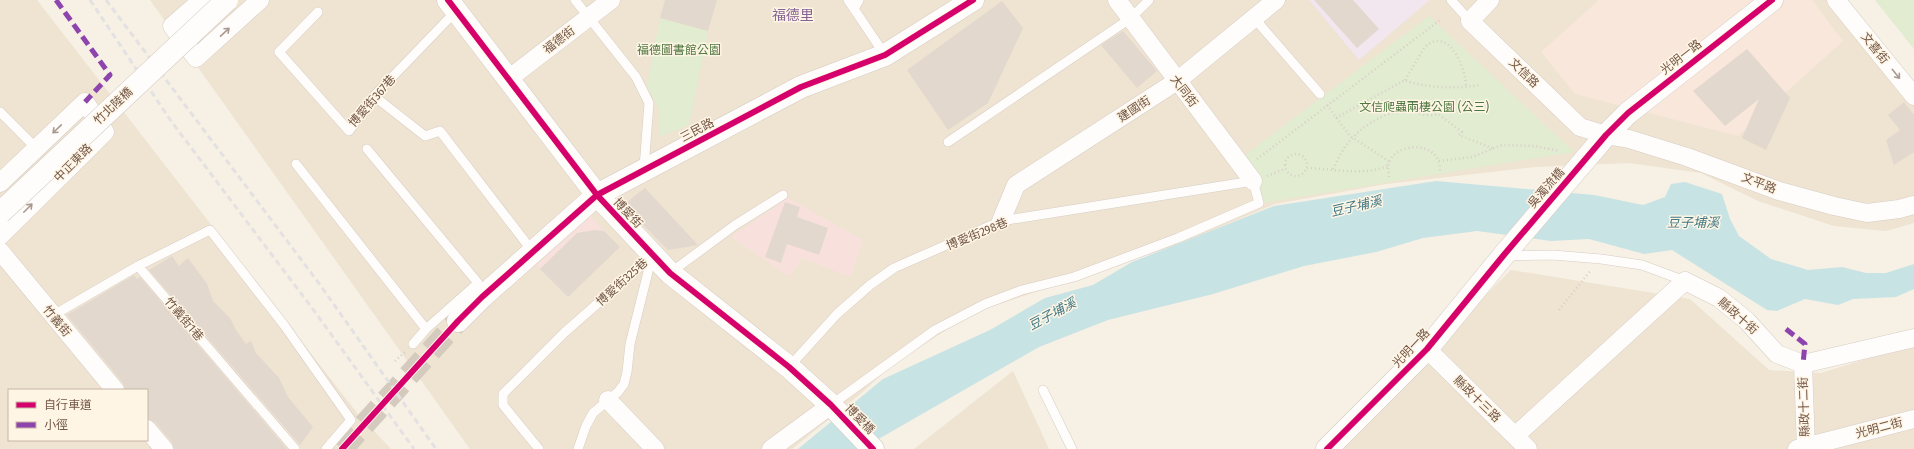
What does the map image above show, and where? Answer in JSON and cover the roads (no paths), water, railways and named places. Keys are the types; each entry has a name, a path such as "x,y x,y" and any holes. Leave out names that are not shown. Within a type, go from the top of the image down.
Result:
{"street":[{"path":"202,0 172,26 196,58 260,0"},
{"name":"竹北陸橋","path":"0,213 227,0"},
{"name":"福德街","path":"508,80 611,0"},
{"name":"三民路","path":"458,322 480,290 533,252 597,195 801,87 885,55 973,0"},
{"name":"大同街","path":"1117,0 1249,175"},
{"name":"建國街","path":"1001,221 1016,185 1177,81 1276,0"},
{"path":"1470,21 1490,0"},
{"name":"光明一路","path":"1606,135 1628,113 1772,0"},
{"name":"文喜街","path":"1836,0 1914,96"},
{"name":"博愛街","path":"452,6 597,195 670,273 789,367 831,405"},
{"name":"文信路","path":"1470,21 1580,127 1606,135"},
{"name":"中正東路","path":"0,183 85,102 105,132 0,236"},
{"name":"文平路","path":"1606,135 1629,139 1687,157 1779,191 1834,206 1867,213 1899,209 1914,204"},
{"name":"吳濁流橋","path":"1503,256 1606,135"},
{"name":"竹義街","path":"0,251 113,389"},
{"name":"光明一路","path":"1327,449 1427,349 1503,256"},
{"path":"1521,443 1685,281"},
{"name":"縣政十街","path":"1685,281 1719,298 1747,321 1777,354 1803,364"},
{"path":"1803,364 1914,338"},
{"name":"縣政十三路","path":"1427,349 1521,443"},
{"name":"縣政十二街","path":"1803,364 1803,448"},
{"path":"608,400 655,449"},
{"path":"771,449 831,405"},
{"name":"博愛橋","path":"831,405 873,449"},
{"name":"光明二街","path":"1803,448 1914,419"},
{"path":"148,430 164,449"}],"lane":[{"path":"575,0 636,77 649,103 644,170"},
{"path":"848,0 885,55"},
{"path":"854,9 859,0"},
{"path":"948,142 1131,18 1149,0"},
{"path":"1451,0 1470,21"},
{"name":"博愛街367巷","path":"318,12 279,52 349,131 374,96 452,6"},
{"path":"1254,18 1320,94"},
{"path":"374,96 425,136 440,131 533,252"},
{"path":"0,112 36,148"},
{"path":"367,150 480,290 426,329 413,344"},
{"path":"296,164 426,329"},
{"path":"831,405 935,330 984,304 1022,290 1074,277 1178,238 1259,203 1249,175"},
{"name":"博愛街298巷","path":"789,367 837,314 876,280 894,268 1001,221 1249,175"},
{"path":"670,273 734,226 783,195"},
{"path":"52,316 138,266 210,230 284,325 351,420 326,449"},
{"name":"博愛街325巷","path":"578,449 586,426 593,413 621,388 627,372 630,344 653,255"},
{"name":"博愛街325巷","path":"539,449 503,406 503,394 565,332 653,255"},
{"path":"1503,256 1553,255 1600,259 1642,265 1685,281"},
{"name":"竹義街1巷","path":"138,266 295,449"},
{"path":"1043,390 1072,449"}],"water":[{"name":"豆子埔溪","path":"1436,181 1594,195 1643,205 1665,197 1671,184 1685,182 1722,194 1730,219 1739,236 1771,259 1808,270 1842,267 1866,273 1886,273 1914,264 1914,289 1896,297 1853,299 1838,305 1805,299 1777,311 1767,310 1672,250 1644,254 1589,239 1551,241 1477,231 1423,238 1376,252 1304,266 1213,294 1108,320 1039,347 861,449 798,449 883,379 990,330 1045,298 1093,285 1132,262 1274,206"}],"tunnel":[{"path":"342,449 458,321"}],"railway":[{"path":"90,0 171,121 315,312 414,449"},
{"path":"106,0 318,282 436,449"}],"district":[{"name":"福德里","path":"793,15"}],"park label":[{"name":"福德圖書館公園","path":"679,50"},
{"name":"文信爬蟲兩棲公園 (公三)","path":"1424,107"}]}
